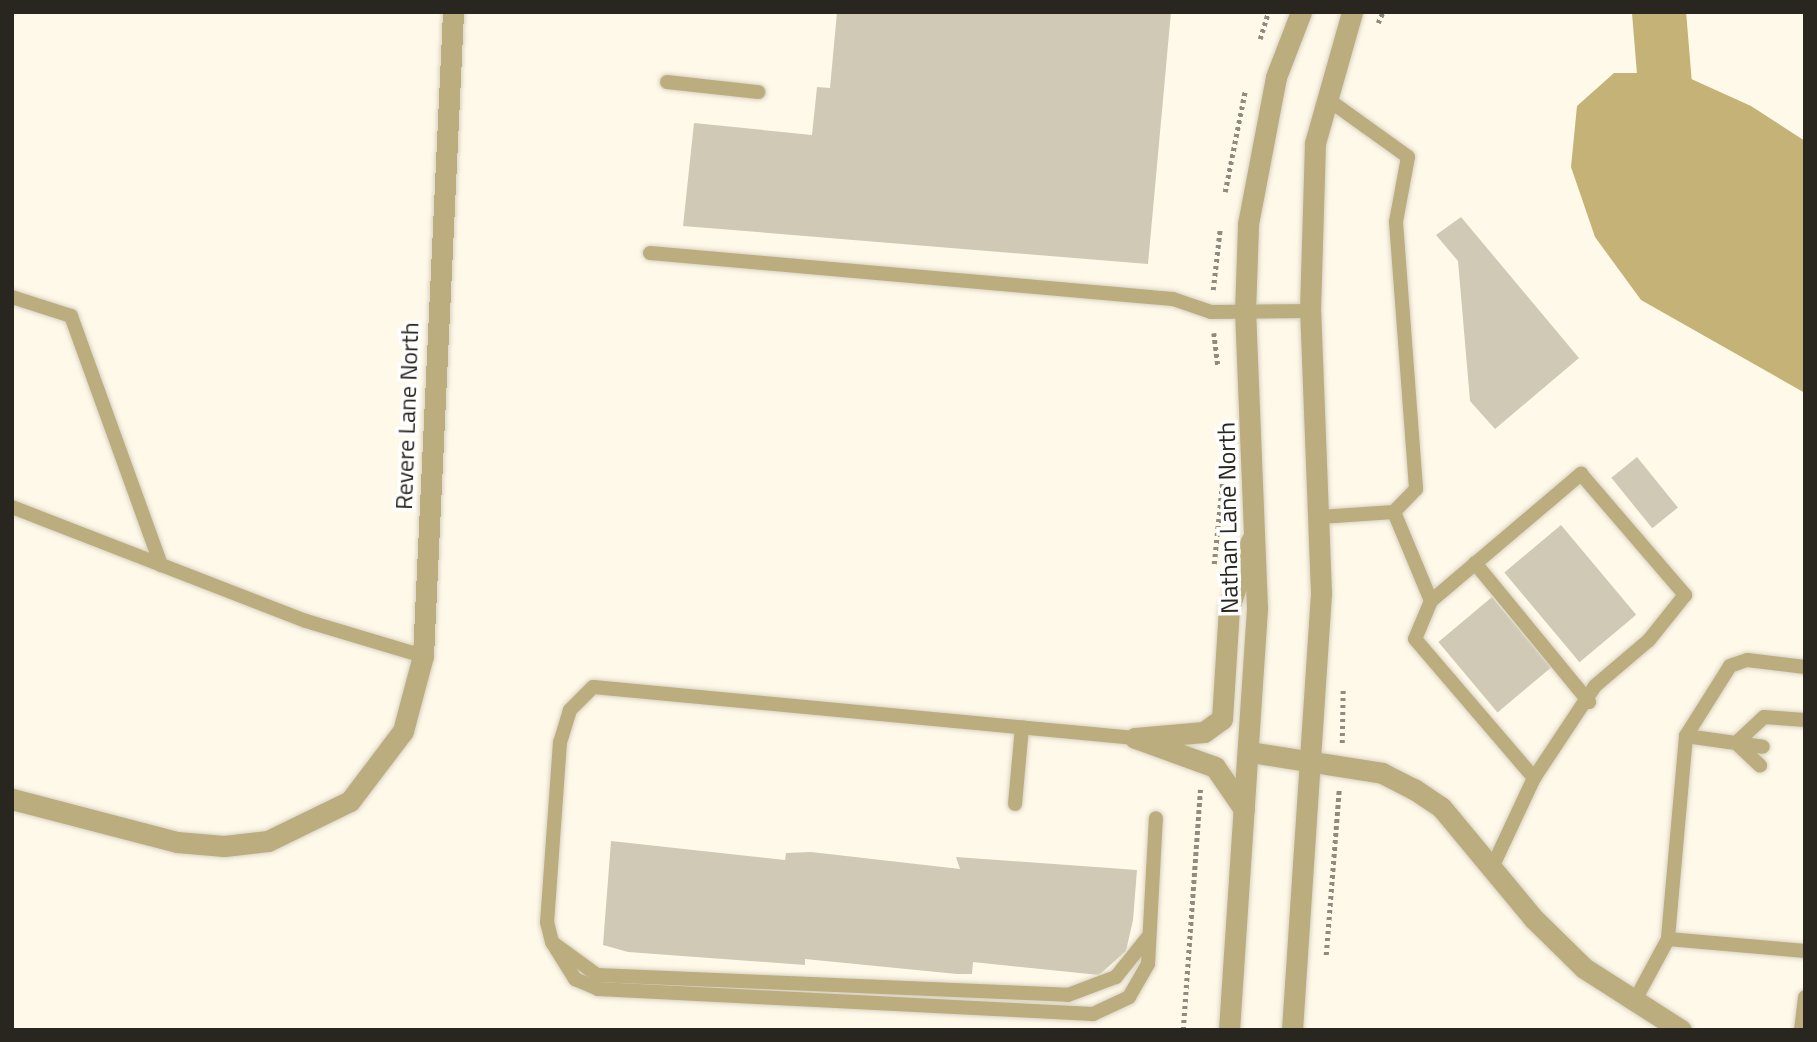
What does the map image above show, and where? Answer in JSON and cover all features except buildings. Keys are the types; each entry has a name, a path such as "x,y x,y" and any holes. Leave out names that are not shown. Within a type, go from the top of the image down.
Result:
{"street":[{"name":"Revere Lane North","path":"12,799 177,842 224,846 268,841 349,801 403,731 423,656 453,12"},
{"name":"Nathan Lane North","path":"1229,1030 1250,752 1257,523 1245,312 1258,150 1301,12"},
{"path":"1292,1030 1313,760 1320,517 1310,311 1315,143 1352,12"},
{"path":"1135,738 1204,732 1222,719 1229,608 1257,523"},
{"path":"1135,738 1174,756 1202,758 1230,781 1245,811"},
{"path":"1250,752 1382,773 1414,789 1441,807 1491,870 1584,968 1681,1030"}],"lane":[{"path":"667,82 758,92"},
{"path":"1320,517 1394,512 1416,489 1396,222 1408,157 1326,98"},
{"path":"650,253 1173,299 1211,312 1310,311"},
{"path":"12,297 71,316 160,565"},
{"path":"1491,870 1534,778 1589,702 1595,686 1649,640 1685,595 1581,474 1431,601 1415,639 1534,778"},
{"path":"12,507 306,621 423,656"},
{"path":"1394,512 1431,601"},
{"path":"1475,563 1589,702"},
{"path":"1634,1002 1668,939 1686,736 1730,666 1747,660 1805,667"},
{"path":"1135,738 593,687 570,710 560,742 547,922 552,942 575,979 598,989 1093,1014 1111,1010 1142,981 1156,818"},
{"path":"1737,743 1765,717 1805,720"},
{"path":"1015,804 1022,727"},
{"path":"1686,736 1763,747"},
{"path":"1737,743 1760,765"},
{"path":"552,942 597,975 1068,995 1116,976 1148,935"},
{"path":"1668,939 1805,951"},
{"path":"1801,1030 1805,997"}],"path":[{"path":"1257,49 1268,12"},
{"path":"1224,202 1246,86"},
{"path":"1219,375 1211,312 1222,215"},
{"path":"1213,575 1225,463"},
{"path":"1183,1030 1202,758"},
{"path":"1325,961 1337,825"}],"shaded area":[{"path":"1614,73 1678,73 1751,106 1805,141 1805,393 1641,300 1595,237 1571,167 1577,106"}],"waterway":[{"path":"1659,12 1670,145"}]}
